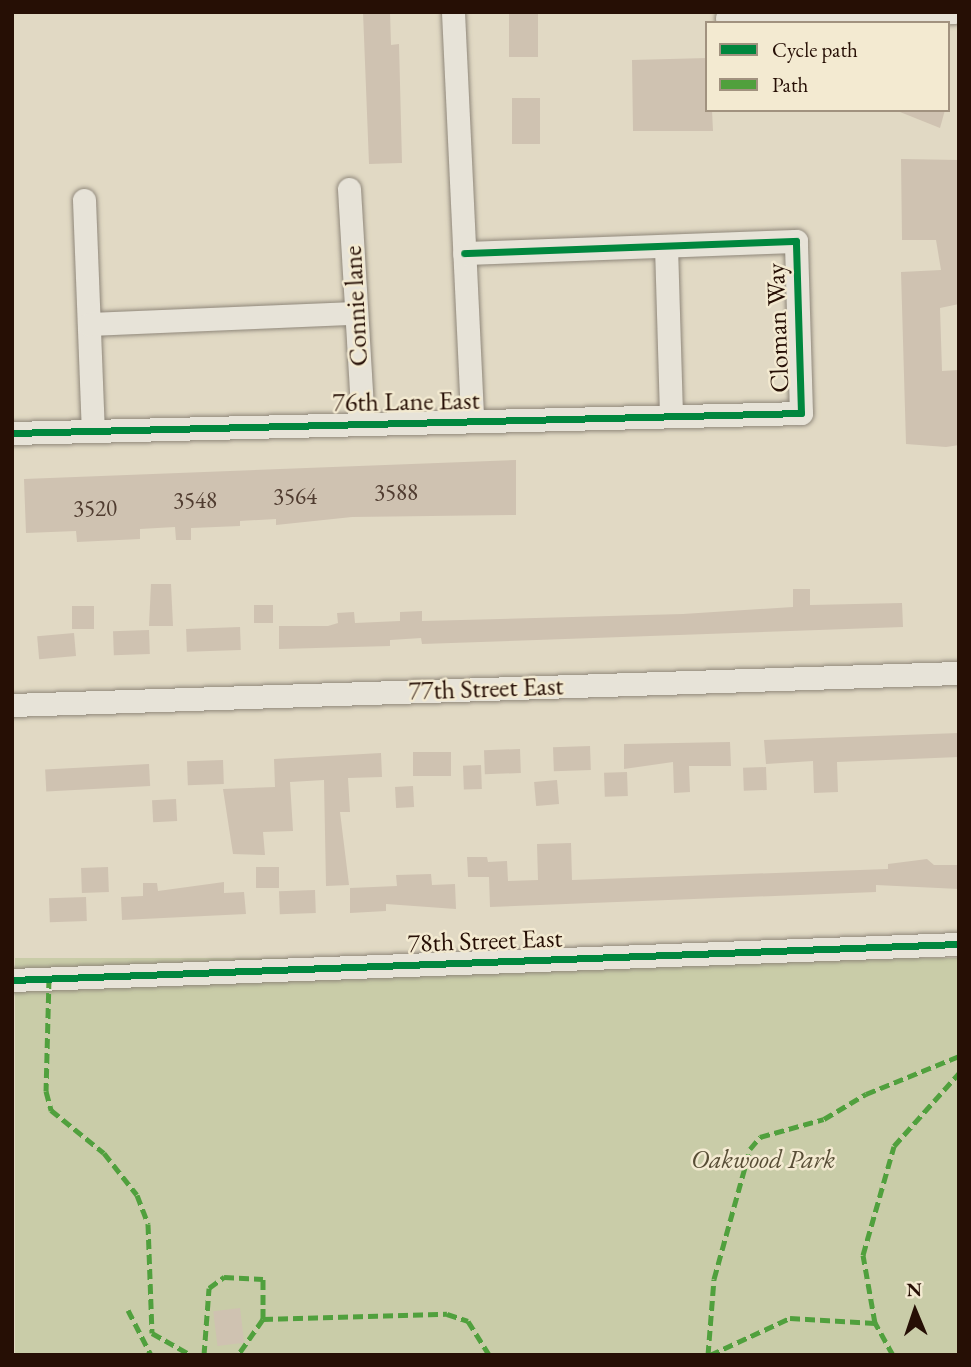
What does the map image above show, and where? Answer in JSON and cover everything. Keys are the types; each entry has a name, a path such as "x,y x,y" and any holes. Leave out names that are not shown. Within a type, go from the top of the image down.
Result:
{"street":[{"path":"453,12 472,421"},
{"path":"727,18 953,12"},
{"name":"Connie lane","path":"349,189 363,424"},
{"path":"83,200 93,431"},
{"name":"Cloman Way","path":"666,246 796,242 801,413"},
{"path":"464,253 666,246 671,416"},
{"path":"89,324 355,313"},
{"name":"76th Lane East","path":"12,432 801,413"},
{"name":"77th Street East","path":"12,705 959,673"},
{"name":"78th Street East","path":"12,980 959,944"}],"green space":[{"name":"Oakwood Park","path":"15,958 959,958 959,1355 15,1355"}],"building":[{"path":"363,12 390,12 391,45 399,44 402,163 369,164"},
{"path":"509,12 538,12 538,57 509,57"},
{"path":"705,58 705,112 712,112 713,131 633,131 632,60"},
{"path":"512,98 540,98 540,144 512,144"},
{"path":"900,112 944,112 940,128"},
{"path":"901,159 959,160 959,304 940,308 942,371 959,370 959,445 946,447 906,444 901,272 941,270 936,240 902,240"},
{"path":"516,460 516,515 352,517 276,525 276,519 240,521 240,526 191,528 191,540 176,540 175,527 140,529 140,539 77,542 76,531 26,533 24,479"},
{"path":"151,584 171,584 173,626 149,626"},
{"path":"793,589 810,589 810,605 902,603 903,627 422,644 421,638 390,640 390,646 279,649 279,626 328,626 338,623 337,613 354,612 355,623 400,621 400,612 422,611 422,621 683,614 793,607"},
{"path":"254,605 273,605 273,623 254,623"},
{"path":"72,606 94,606 94,629 72,629"},
{"path":"240,627 241,650 187,652 186,629"},
{"path":"149,630 150,654 114,655 113,631"},
{"path":"74,633 76,656 39,659 37,636"},
{"path":"959,733 959,757 837,762 838,792 814,793 813,761 766,764 764,740"},
{"path":"730,742 731,766 689,766 690,792 674,793 673,762 624,769 624,744"},
{"path":"590,746 591,770 554,771 553,747"},
{"path":"520,749 521,773 485,774 484,750"},
{"path":"413,752 451,752 451,776 413,776"},
{"path":"381,753 382,777 348,778 350,812 340,812 349,885 326,886 324,780 290,782 293,831 263,832 265,855 233,854 223,789 275,787 274,759"},
{"path":"223,760 224,784 188,785 187,761"},
{"path":"149,764 150,786 46,791 45,769"},
{"path":"481,765 482,789 464,790 463,766"},
{"path":"766,767 767,790 744,791 743,768"},
{"path":"627,772 628,796 605,797 604,773"},
{"path":"557,780 559,804 536,806 534,782"},
{"path":"413,786 414,807 396,808 395,787"},
{"path":"176,799 177,821 153,822 152,800"},
{"path":"571,843 572,880 888,869 888,864 927,859 934,865 959,865 959,889 876,885 876,892 490,907 489,877 468,877 467,857 487,857 488,862 507,861 508,881 538,880 537,844"},
{"path":"108,867 109,892 82,893 81,868"},
{"path":"256,867 279,867 279,888 256,888"},
{"path":"431,874 432,885 455,884 456,909 386,904 386,911 350,913 350,888 397,886 396,875"},
{"path":"224,882 224,893 244,892 246,914 122,920 121,897 143,896 143,883 157,883 158,891"},
{"path":"315,890 316,913 280,914 279,891"},
{"path":"86,897 87,921 50,922 49,898"},
{"path":"240,1308 244,1343 217,1346 213,1311"}],"marked path":[{"path":"49,978 46,1091 51,1110 104,1153 137,1195 148,1224 152,1333"},
{"path":"708,1355 714,1279 750,1149 760,1137 824,1119 866,1094 959,1056"},
{"path":"893,1355 875,1323 863,1255 894,1146 959,1073"},
{"path":"204,1355 209,1288 224,1277 263,1279 263,1319 238,1355"},
{"path":"128,1310 151,1355"},
{"path":"263,1319 447,1314 468,1321 489,1355"},
{"path":"710,1355 790,1318 875,1323"},
{"path":"152,1333 191,1355"}],"cycle path":[{"path":"12,433 801,413 796,241 464,253"},
{"path":"12,980 959,944"}]}
